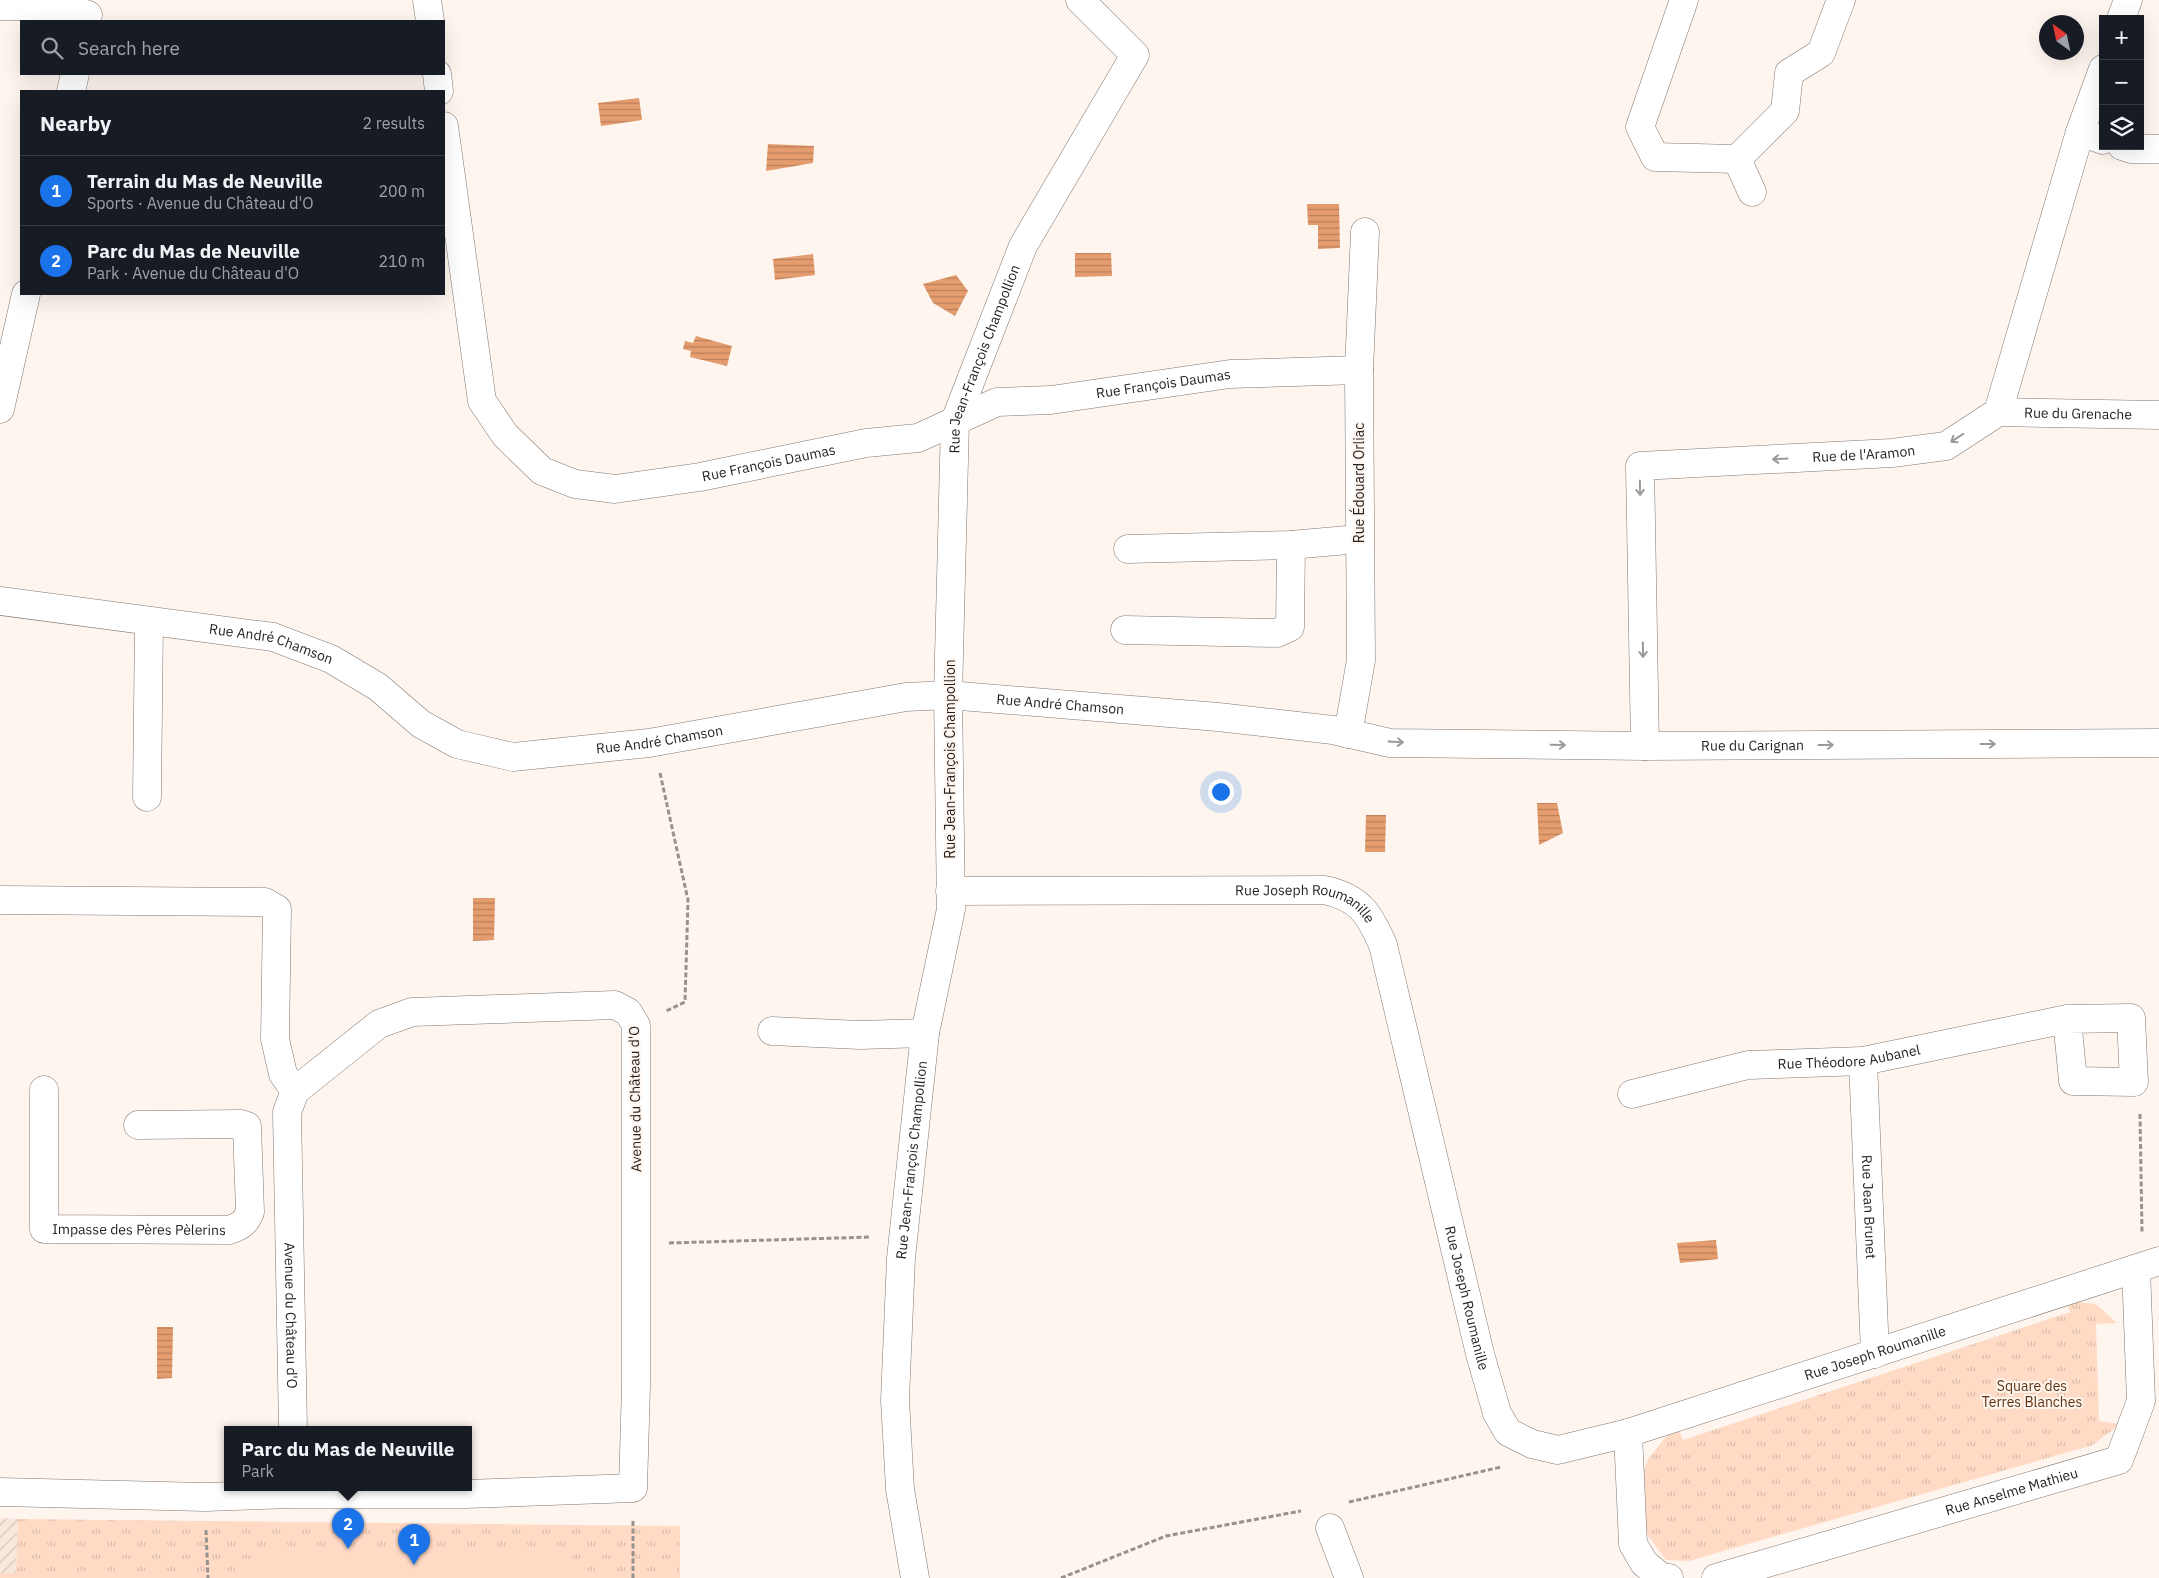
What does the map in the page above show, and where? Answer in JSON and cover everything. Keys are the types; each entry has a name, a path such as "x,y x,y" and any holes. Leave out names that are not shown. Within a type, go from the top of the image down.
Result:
{"street":[{"path":"427,0 430,20"},
{"name":"Rue Jean-François Champollion","path":"915,1578 900,1489 895,1400 903,1236 925,1033 951,910 948,695 956,420 1023,246 1135,55 1080,0"},
{"path":"1684,0 1640,127 1655,157 1737,159 1785,111 1789,73 1821,53 1841,0"},
{"path":"2122,15 2128,0"},
{"path":"0,6 66,7 89,12"},
{"path":"71,90 75,75"},
{"path":"437,75 439,90"},
{"path":"1998,412 2091,136 2099,91"},
{"name":"Rue François Daumas","path":"445,133 482,401 505,435 542,471 575,484 615,489 700,477 866,443 918,438 997,402 1051,400 1230,374 1359,370"},
{"path":"2144,149 2159,149"},
{"path":"1737,159 1752,192"},
{"name":"Rue Édouard Orliac","path":"1348,734 1361,660 1359,370 1365,232"},
{"path":"0,410 26,295"},
{"name":"Rue du Grenache","path":"1998,412 2159,415"},
{"name":"Rue de l'Aramon","path":"1645,746 1640,466 1892,453 1946,446 1998,412"},
{"path":"1128,549 1292,545 1359,539"},
{"path":"1125,630 1277,633 1290,627 1292,545"},
{"name":"Rue André Chamson","path":"0,601 272,637 331,659 378,688 421,724 457,744 513,757 653,742 906,697 948,695 1218,717 1333,730 1348,734"},
{"path":"147,798 149,621"},
{"name":"Rue du Carignan","path":"1348,734 1390,742 1645,746 2159,743"},
{"name":"Rue Joseph Roumanille","path":"950,891 1324,890 1340,893 1362,907 1373,923 1383,945 1480,1354 1497,1413 1508,1432 1532,1444 1558,1450 1628,1433 2148,1265"},
{"path":"0,900 265,902 277,909 275,1039 283,1074 295,1091"},
{"name":"Avenue du Château d'O","path":"293,1426 287,1112 295,1091 379,1024 412,1012 616,1005 628,1012 636,1025 636,1386 633,1488"},
{"name":"Rue Théodore Aubanel","path":"1632,1094 1748,1065 1863,1061 2067,1019 2131,1018 2134,1082"},
{"path":"2067,1019 2073,1081 2134,1082"},
{"path":"772,1032 860,1035 925,1033"},
{"name":"Rue Jean Brunet","path":"1863,1061 1874,1354"},
{"name":"Impasse des Pères Pèlerins","path":"44,1090 44,1228 229,1230 239,1228 250,1212 247,1126 241,1124 138,1125"},
{"path":"248,1157 287,1155"},
{"name":"Rue Anselme Mathieu","path":"1716,1578 2119,1460 2141,1401 2148,1265"},
{"path":"1628,1433 1633,1544 1644,1563 1662,1578 1669,1578"},
{"path":"0,1492 205,1497 292,1491 465,1494 633,1488"},
{"path":"1330,1528 1349,1578"}],"path":[{"path":"636,1025 685,1002 688,900 653,742"},
{"path":"2134,1082 2140,1092 2142,1237 2148,1265"},
{"path":"636,1244 903,1236"},
{"path":"633,1488 634,1578"},
{"path":"205,1497 208,1578"}],"shaded area":[{"path":"639,98 642,120 601,126 598,103"},
{"path":"768,144 814,146 813,163 766,171"},
{"path":"1307,204 1339,204 1340,248 1318,249 1318,225 1308,225"},
{"path":"1075,253 1111,253 1112,276 1075,277"},
{"path":"813,254 815,275 775,280 773,259"},
{"path":"956,275 968,291 955,316 933,303 923,284"},
{"path":"696,336 732,346 727,366 690,357 691,351 683,349 685,341 693,343"},
{"path":"1537,803 1557,803 1563,833 1539,845"},
{"path":"1366,815 1386,815 1385,852 1365,852"},
{"path":"473,898 495,898 494,940 473,941"},
{"path":"1716,1240 1718,1259 1680,1263 1677,1243"},
{"path":"157,1327 173,1327 172,1378 157,1379"},
{"path":"0,1518 18,1519 16,1573 0,1573"}],"green space":[{"name":"Square des Terres Blanches","path":"2067,1301 2096,1304 2117,1323 2096,1324 2099,1421 2120,1424 2093,1445 1689,1561 1666,1560 1642,1528 1636,1494 1648,1459 1670,1432 1678,1429 1683,1440 2070,1312"},
{"path":"18,1519 680,1526 680,1578 0,1578 0,1573 16,1573"},
{"path":"573,1550 573,1578 256,1578 256,1553"}],"place":[{"name":"Parc du Mas de Neuville","path":"348,1549"},
{"name":"Terrain du Mas de Neuville","path":"414,1565"}]}
